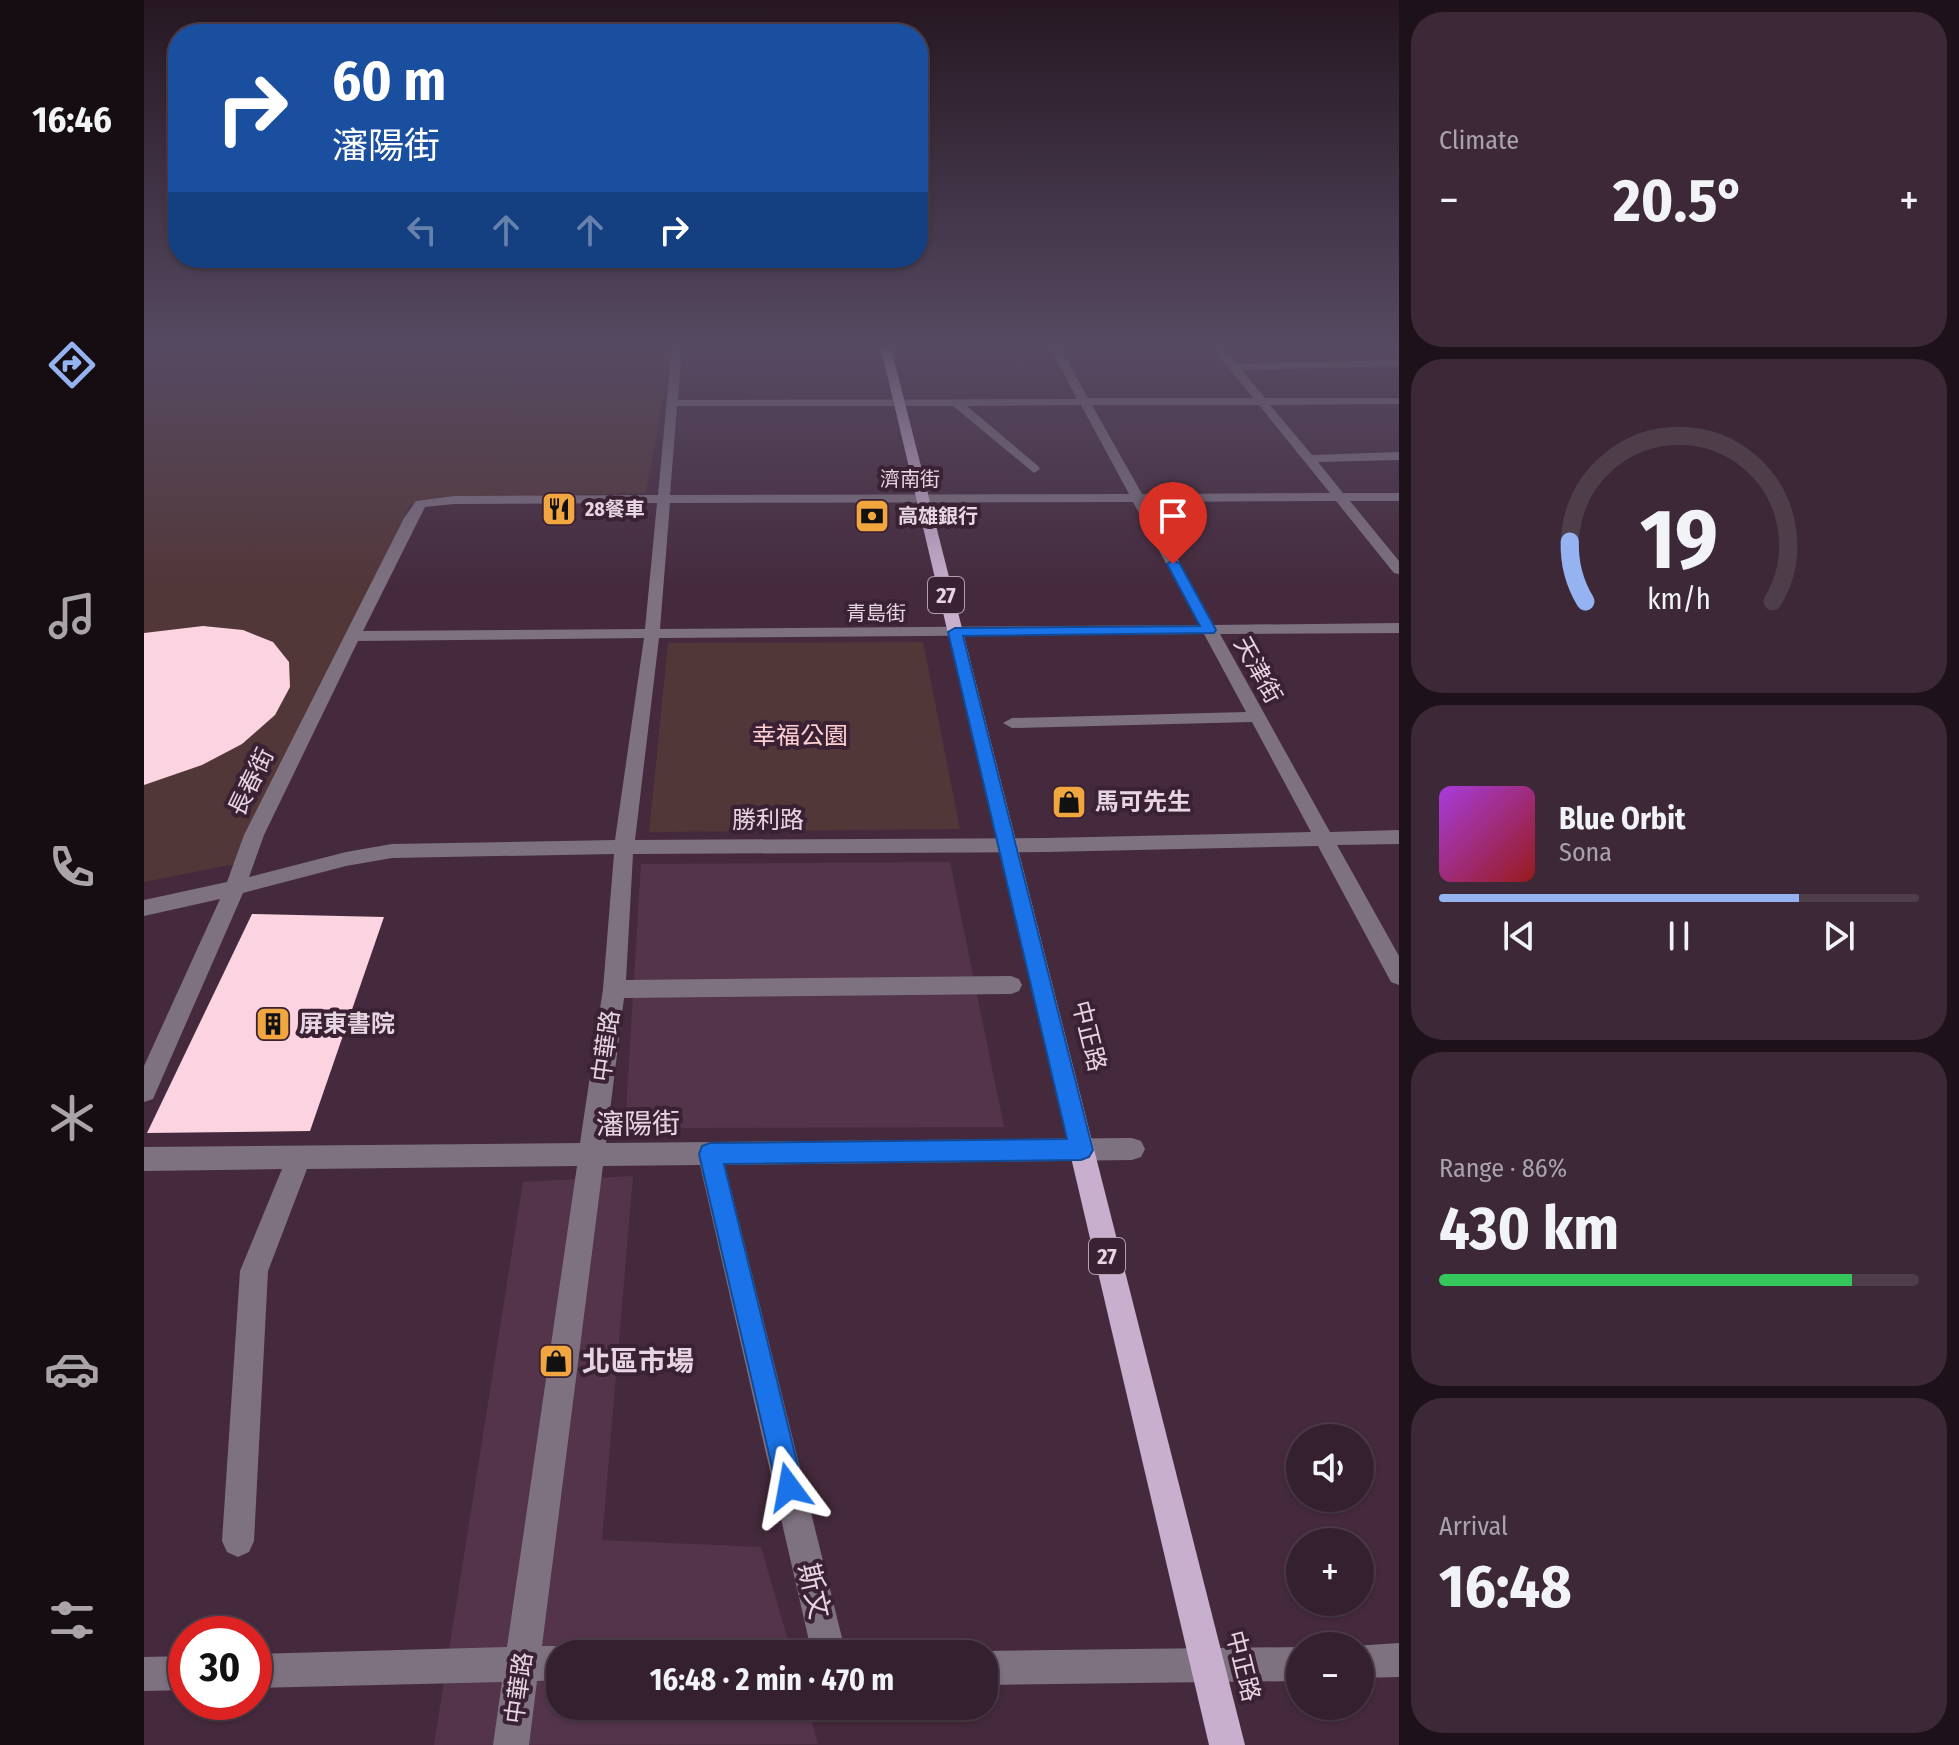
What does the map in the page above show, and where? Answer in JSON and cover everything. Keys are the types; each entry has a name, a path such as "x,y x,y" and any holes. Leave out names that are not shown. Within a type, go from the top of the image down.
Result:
{"main road":[{"name":"中正路","path":"905,425 1227,1745"}],"street":[{"name":"中華路","path":"511,1745 614,989 624,847 652,635 670,425"},
{"path":"983,425 1034,469"},
{"name":"天津街","path":"1098,425 1399,976"},
{"path":"1282,425 1399,570"},
{"path":"1309,459 1399,456"},
{"name":"濟南街","path":"421,504 454,500 1399,497"},
{"name":"長春街","path":"144,1092 235,888 254,835 411,518 421,504"},
{"name":"青島街","path":"353,636 1399,628"},
{"path":"1012,723 1257,717"},
{"name":"勝利路","path":"144,908 377,853 624,847 1007,846 1399,837"},
{"path":"614,989 1011,985"},
{"name":"瀋陽街","path":"144,1159 1132,1149"},
{"name":"斯文","path":"710,1154 826,1640"},
{"path":"238,1541 254,1271 299,1158"},
{"path":"1374,1661 1399,1660"},
{"path":"272,1670 546,1663"},
{"path":"998,1668 1286,1664"},
{"path":"144,1674 168,1673"}],"shaded area":[{"path":"950,862 1004,1127 625,1128 641,864"},
{"name":"北區市場","path":"633,1176 602,1540 761,1547 788,1640 546,1640 546,1720 811,1720 818,1744 434,1745 523,1182"}],"green space":[{"path":"144,425 658,425 646,493 447,498 417,502 409,507 235,864 144,882"},
{"name":"幸福公園","path":"923,642 960,829 649,832 668,643"}],"building":[{"path":"203,626 243,630 273,642 289,662 290,687 275,715 242,744 202,765 144,785 144,633"},
{"name":"屏東書院","path":"252,914 384,917 310,1131 147,1133"}],"place":[{"name":"28餐車","path":"559,509"},
{"name":"高雄銀行","path":"872,516"},
{"name":"馬可先生","path":"1069,802"},
{"name":"屏東書院","path":"273,1024"},
{"name":"北區市場","path":"556,1361"}],"route":[{"path":"789,1487 710,1154 1081,1150 955,632 1209,630 1173,564"}]}
